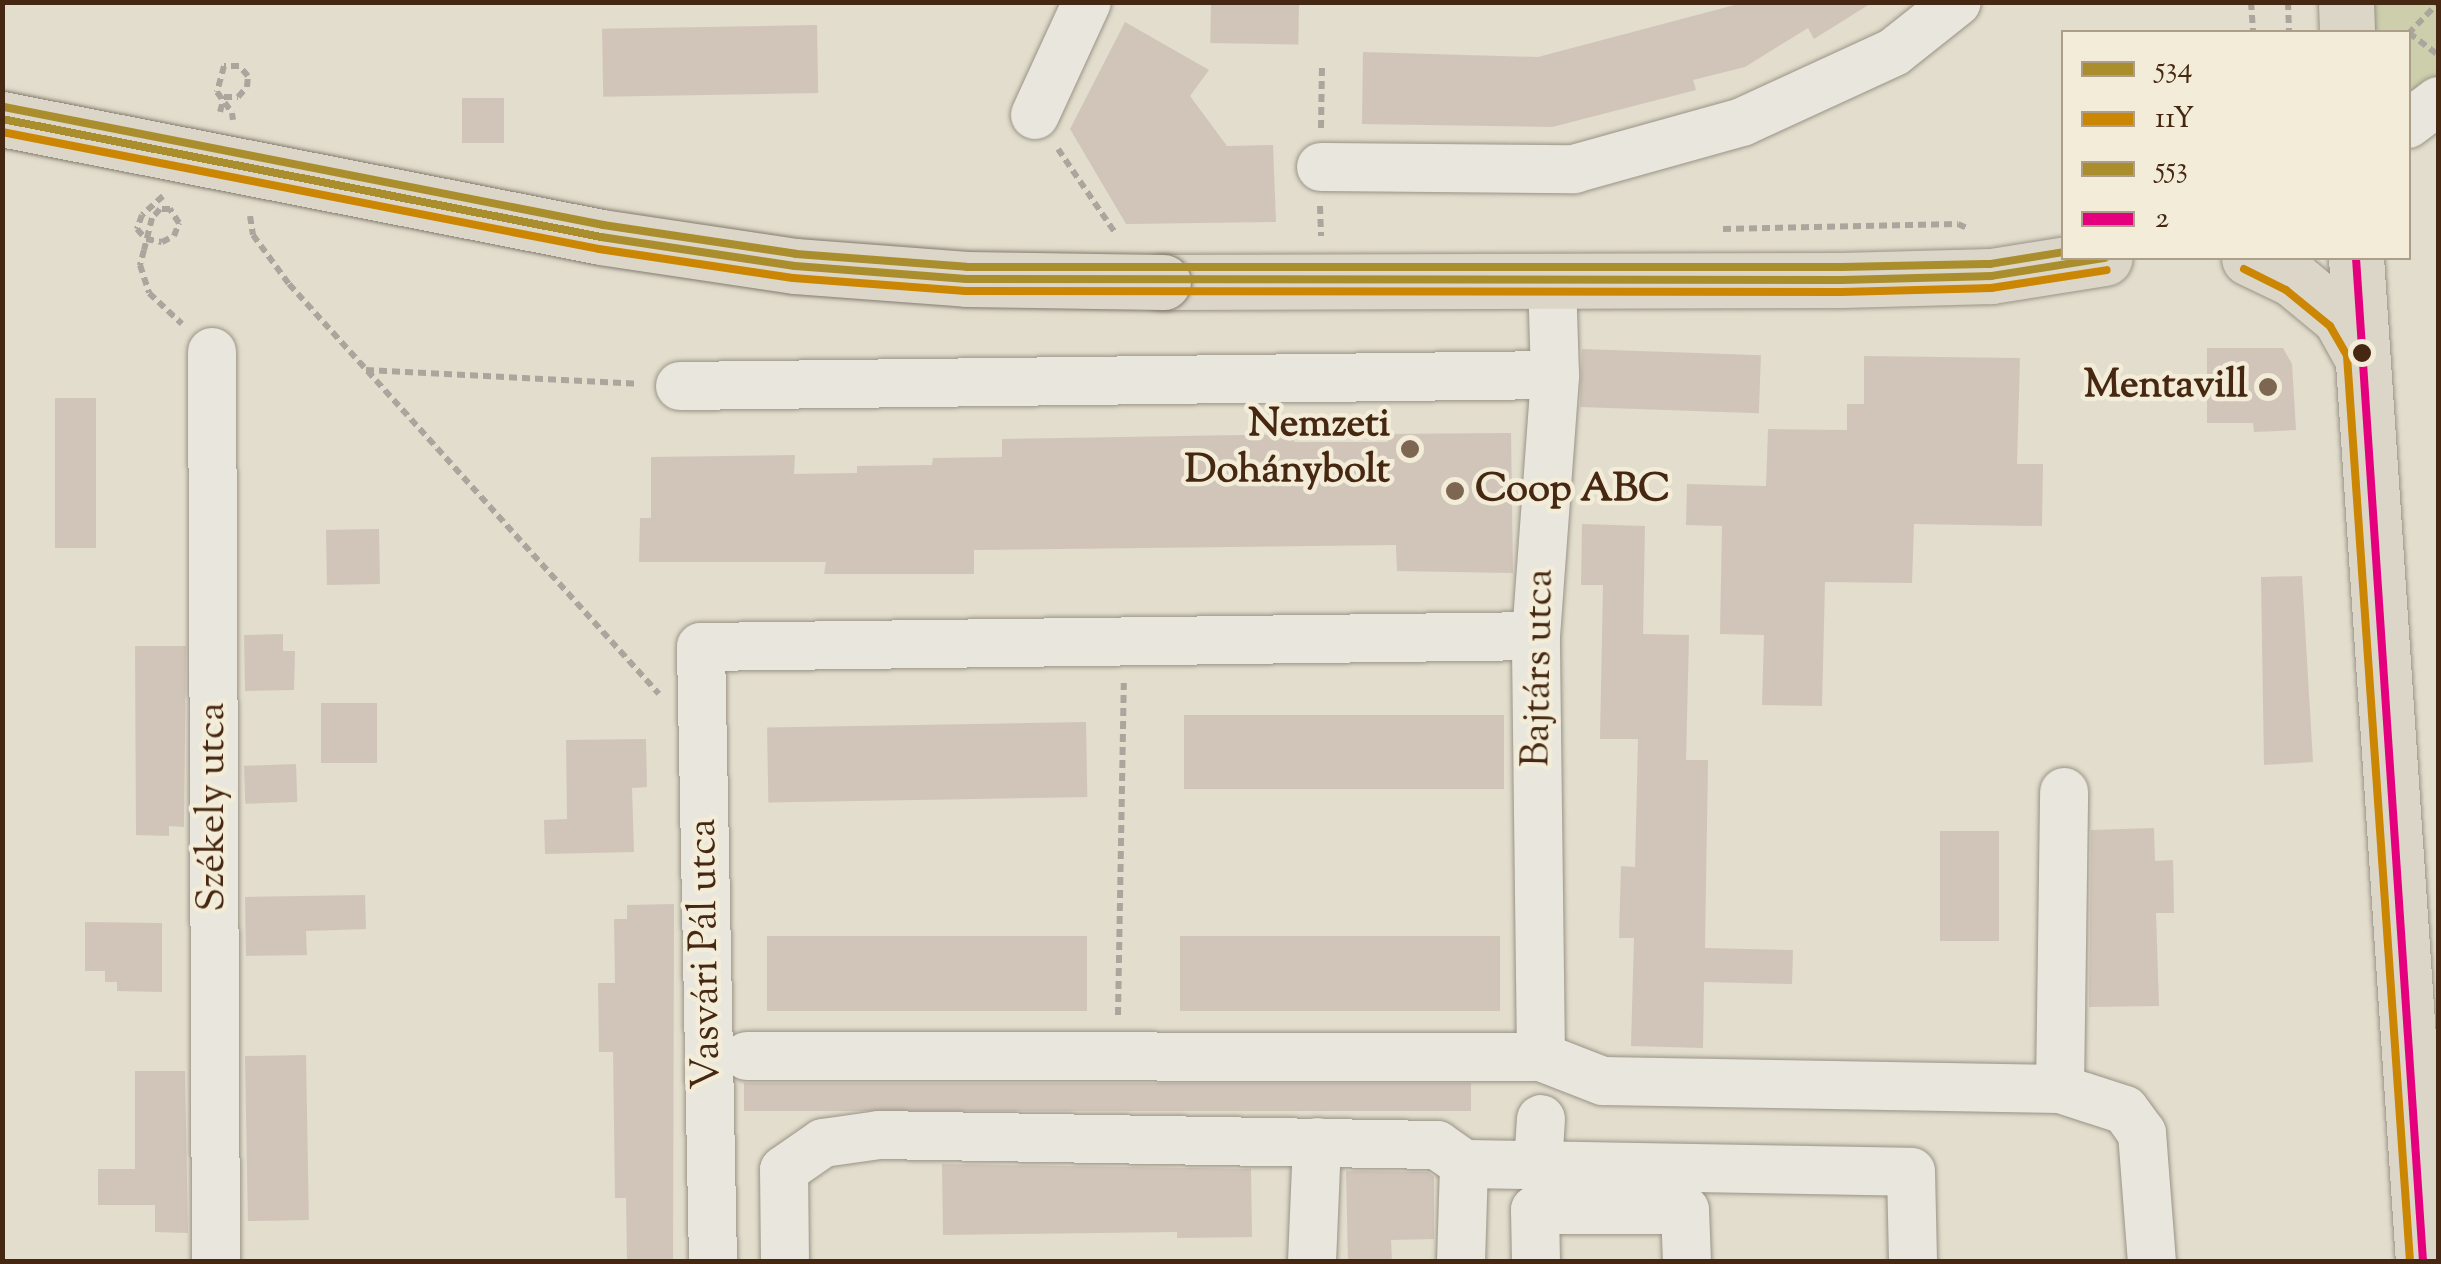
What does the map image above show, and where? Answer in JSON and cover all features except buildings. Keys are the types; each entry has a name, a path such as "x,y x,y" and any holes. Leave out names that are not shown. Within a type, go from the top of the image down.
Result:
{"main road":[{"path":"2346,2 2347,30"},
{"path":"2,120 601,237 795,266 966,279 1163,282 1991,276 2092,260"},
{"path":"2253,260 2294,279 2340,318 2359,352"},
{"path":"2356,260 2359,352 2423,1262"}],"street":[{"path":"1035,115 1087,2"},
{"path":"1321,168 1574,169 1742,122 1894,52 1957,2"},
{"path":"2411,122 2438,101"},
{"name":"Bajtárs utca","path":"1541,1057 1536,636 1555,374 1552,279"},
{"name":"Székely utca","path":"212,352 216,1262"},
{"path":"680,386 1555,374"},
{"path":"1125,642 1536,636"},
{"name":"Vasvári Pál utca","path":"712,1262 702,647 1125,642"},
{"path":"2060,1089 2064,792"},
{"path":"747,1056 1541,1057 1603,1082 2060,1089 2125,1110 2142,1133 2152,1262"},
{"path":"785,1262 784,1170 823,1144 879,1134 1436,1145 1464,1164"},
{"path":"1312,1262 1317,1142"},
{"path":"1464,1164 1540,1142 1911,1172 1913,1262"},
{"path":"1460,1262 1464,1164"},
{"path":"1536,1262 1536,1210 1685,1210 1686,1262"}],"path":[{"path":"2251,2 2253,30"},
{"path":"2288,2 2289,30"},
{"path":"2411,31 2438,2"},
{"path":"2411,35 2438,55"},
{"path":"1322,64 1318,236 1336,238"},
{"path":"220,112 224,98 238,97 247,88 248,76 239,66 224,66 216,92 224,102 232,113 235,131"},
{"path":"1035,115 1116,234"},
{"path":"163,196 142,215 138,229 146,239 162,242 174,236 179,223 170,208 160,210 152,218 148,234 144,250 140,265 149,293 212,352"},
{"path":"247,200 253,235 289,284 602,634 702,738"},
{"path":"1711,230 1958,224 1972,230"},
{"path":"365,370 680,386"},
{"path":"1117,1057 1125,642"}],"green space":[{"path":"2346,3 2438,3 2438,101 2411,122 2411,30 2347,30"}],"transit line":[{"name":"553","path":"4,107 603,225 796,254 967,267 1841,267 1990,264 2061,252"},
{"name":"534","path":"2,119 601,237 795,266 967,279 1841,280 1991,276 2092,260"},
{"name":"11Y","path":"2,132 599,249 793,278 966,291 1841,292 1991,288 2107,270"},
{"name":"2","path":"2356,260 2423,1262"},
{"name":"11Y","path":"2244,269 2286,290 2330,326 2347,356 2410,1262"}],"place":[{"name":"Mentavill","path":"2268,387"},
{"name":"Nemzeti Dohánybolt","path":"1410,449"},
{"name":"Coop ABC","path":"1455,491"}]}
